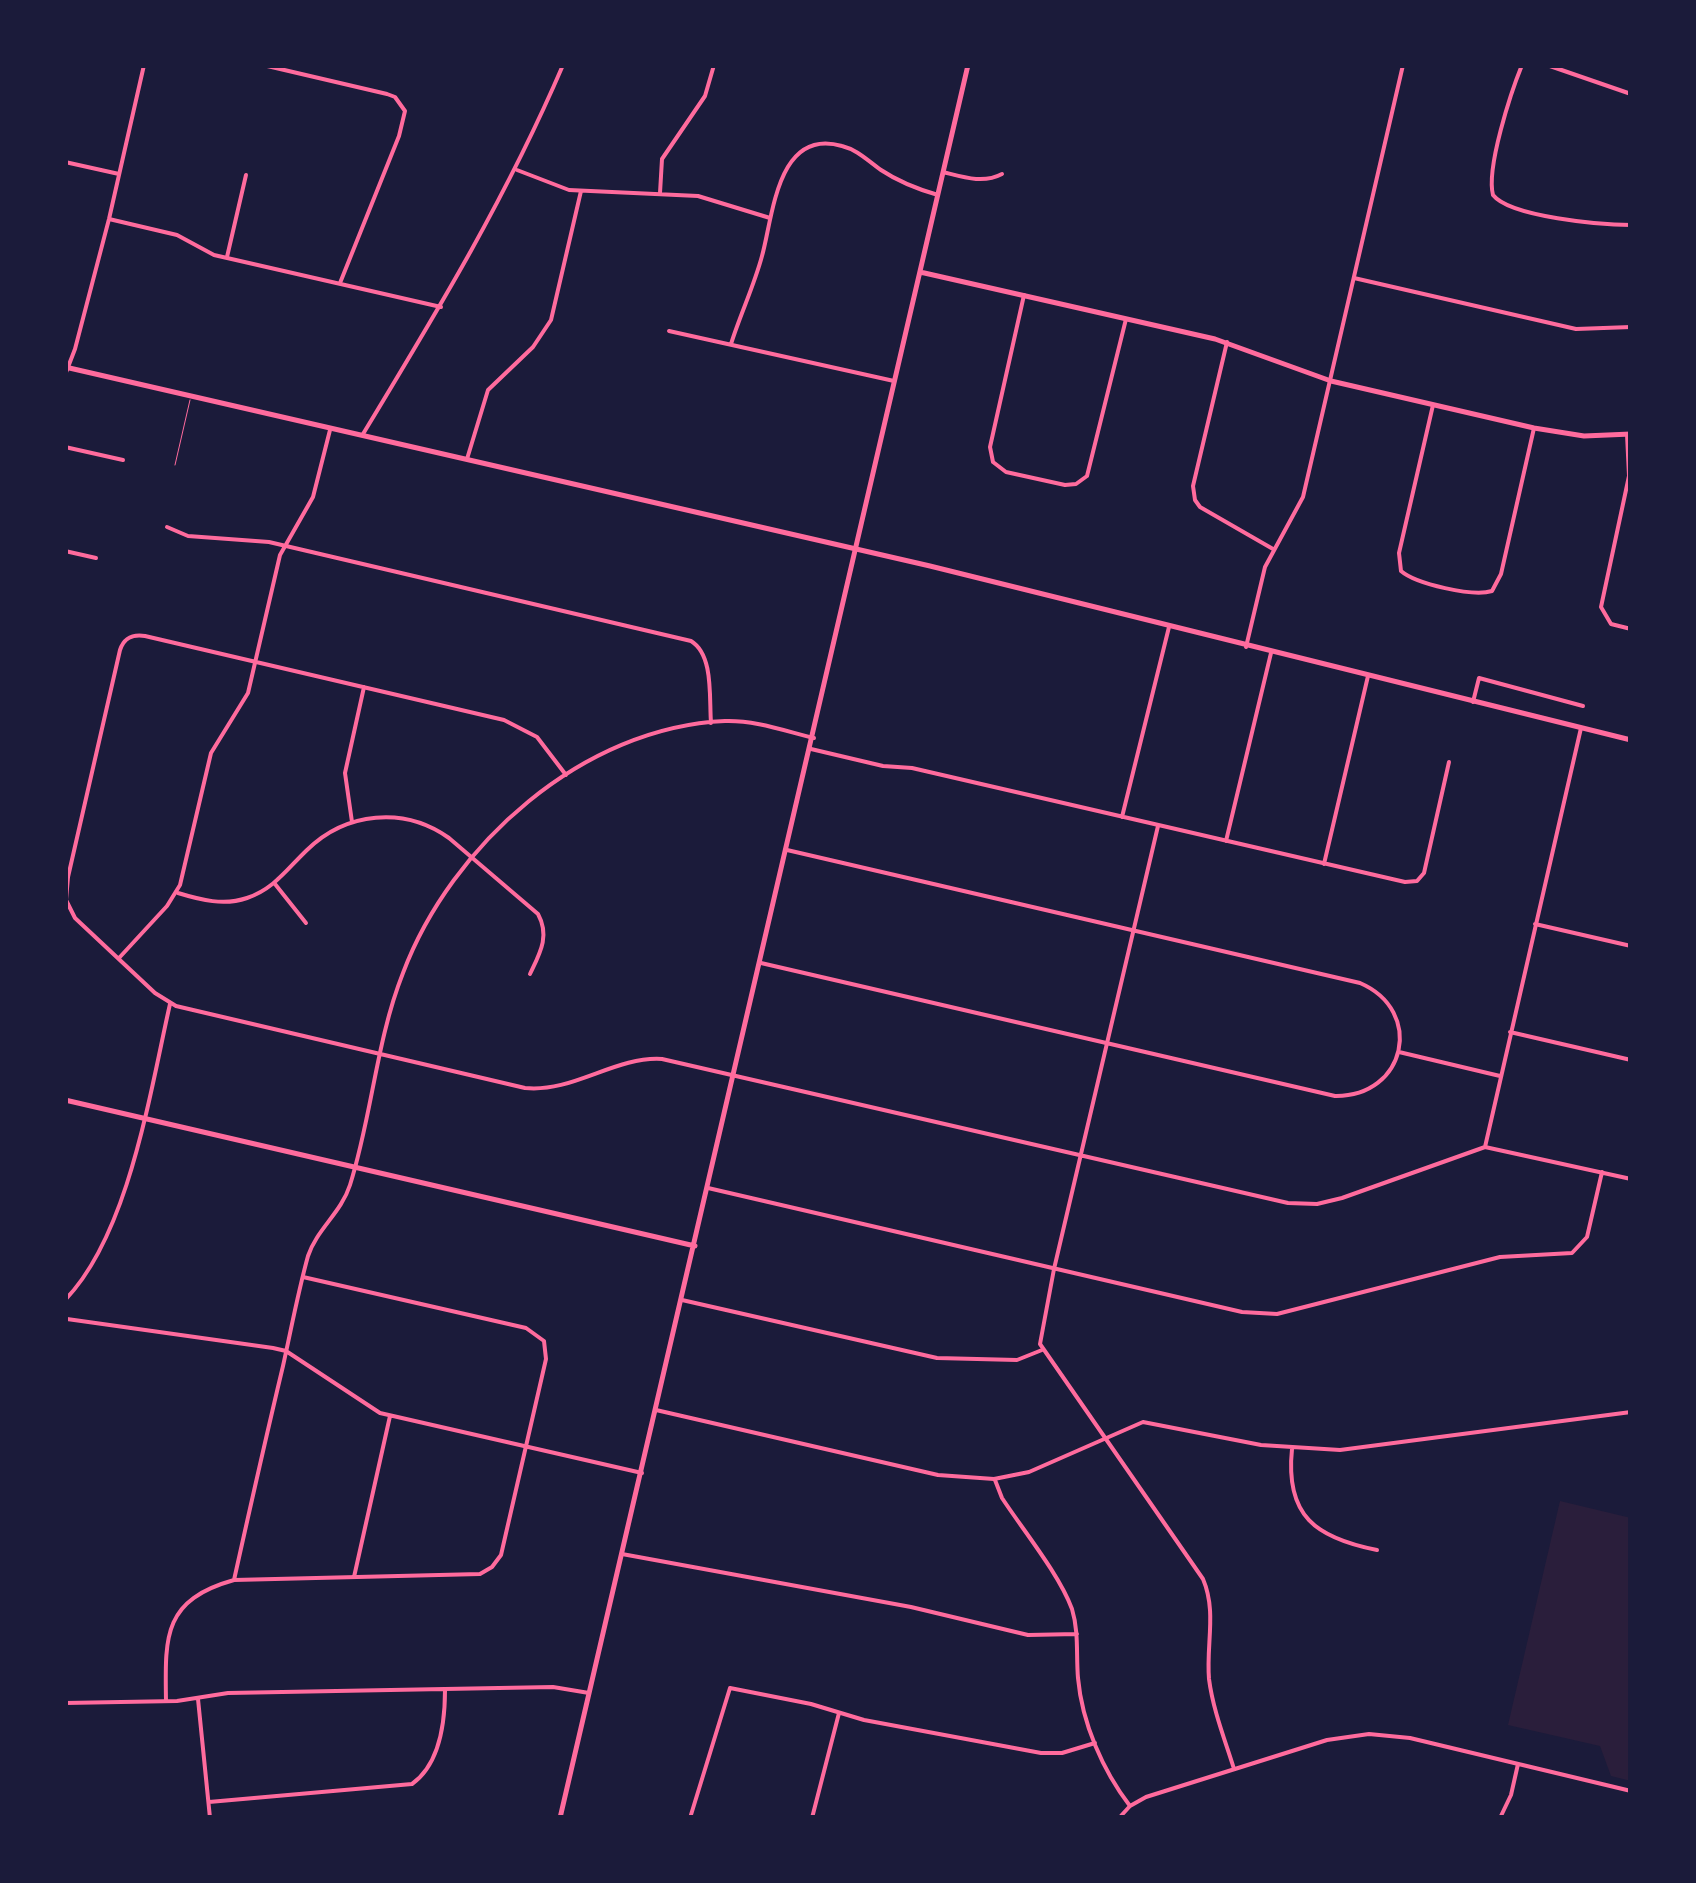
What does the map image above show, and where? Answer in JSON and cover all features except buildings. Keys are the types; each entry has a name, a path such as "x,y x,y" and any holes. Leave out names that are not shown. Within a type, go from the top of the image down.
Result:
{"street":[{"path":"65,375 110,219 144,65"},
{"path":"263,65 388,94 405,111 403,126 340,283"},
{"path":"361,436 441,307 517,170 563,65"},
{"path":"660,193 662,159 705,96 714,65"},
{"path":"560,1818 968,65"},
{"path":"1246,647 1273,549 1304,497 1403,65"},
{"path":"1522,65 1509,99 1491,178 1490,189 1497,200 1580,222 1631,225"},
{"path":"1547,65 1631,94"},
{"path":"731,344 762,258 780,180 790,162 802,152 827,144 846,146 900,182 938,195"},
{"path":"65,162 120,174"},
{"path":"517,170 560,188 714,199 771,218"},
{"path":"943,172 979,180 992,180 1002,174"},
{"path":"227,258 246,174"},
{"path":"466,460 488,390 534,347 551,320 581,191"},
{"path":"110,219 177,235 206,252 227,258 441,307"},
{"path":"920,272 1227,342 1331,381 1534,428 1584,436 1629,434 1629,476 1601,606 1611,624 1631,629"},
{"path":"1354,278 1576,329 1631,328"},
{"path":"1024,295 990,447 993,462 1006,472 1065,484 1080,482 1091,468 1126,319"},
{"path":"669,331 895,382"},
{"path":"1227,342 1193,486 1196,504 1273,549"},
{"path":"67,367 856,551 1631,740"},
{"path":"1434,404 1400,553 1401,571 1417,580 1474,593 1492,590 1500,574 1534,428"},
{"path":"119,958 177,892 211,754 244,701 283,546 313,497 330,430"},
{"path":"65,447 123,460"},
{"path":"167,527 188,536 260,540 691,641 700,646 704,655 712,722"},
{"path":"65,551 96,558"},
{"path":"1122,817 1169,627"},
{"path":"566,776 545,744 514,724 145,636 129,638 120,650 68,876 66,900 75,918 170,1004 532,1088 559,1085 647,1059 1280,1202 1307,1204 1342,1198 1485,1147 1631,1179"},
{"path":"1226,842 1271,653"},
{"path":"1324,864 1368,676"},
{"path":"1472,702 1479,678 1584,706"},
{"path":"352,822 345,773 364,687"},
{"path":"234,1580 313,1244 343,1204 395,995 415,942 442,896 471,856 517,811 566,776 630,744 712,722 752,723 814,738"},
{"path":"1485,1147 1580,728"},
{"path":"810,749 883,766 912,768 1401,882 1417,881 1425,870 1450,762"},
{"path":"177,892 210,902 244,899 275,884 317,842 352,822 384,816 413,820 441,832 542,920 544,942 530,974"},
{"path":"1158,826 1040,1335 1042,1350 1207,1588 1212,1609 1208,1660 1211,1689 1234,1769"},
{"path":"760,963 1336,1096 1353,1095 1377,1084 1399,1052 1395,1015 1387,1002 1367,986 787,850"},
{"path":"275,884 306,923"},
{"path":"1535,924 1631,946"},
{"path":"170,1004 133,1164 108,1230 65,1303 66,1321 286,1352 368,1409 642,1473"},
{"path":"1510,1032 1631,1060"},
{"path":"1399,1052 1500,1076"},
{"path":"65,1100 695,1246"},
{"path":"708,1188 1242,1312 1295,1312 1500,1257 1572,1253 1587,1237 1602,1172"},
{"path":"166,1701 166,1641 174,1618 188,1600 234,1580 486,1572 501,1555 547,1354 544,1341 534,1331 303,1277"},
{"path":"682,1300 937,1358 1018,1360 1042,1350"},
{"path":"656,1410 946,1477 994,1479 1040,1469 1133,1424 1149,1422 1246,1443 1292,1448 1372,1448 1631,1412"},
{"path":"354,1577 390,1416"},
{"path":"1292,1448 1291,1484 1306,1518 1338,1541 1377,1550"},
{"path":"994,1479 1002,1498 1064,1592 1077,1634 1078,1682 1094,1743 1130,1806"},
{"path":"622,1554 911,1606 1028,1635 1077,1634"},
{"path":"65,1703 166,1701 228,1693 553,1687 590,1693"},
{"path":"690,1818 730,1688 811,1704 839,1714 1048,1754 1070,1752 1094,1743"},
{"path":"209,1802 412,1784 420,1778 441,1736 445,1690"},
{"path":"198,1698 210,1818"},
{"path":"812,1818 839,1714"},
{"path":"1119,1818 1146,1797 1327,1740 1369,1734 1410,1738 1631,1791"},
{"path":"1500,1818 1518,1764"}],"lane":[{"path":"175,465 191,397"}],"shaded area":[{"path":"1560,1501 1631,1518 1631,1781 1611,1776 1600,1746 1508,1725"}]}
